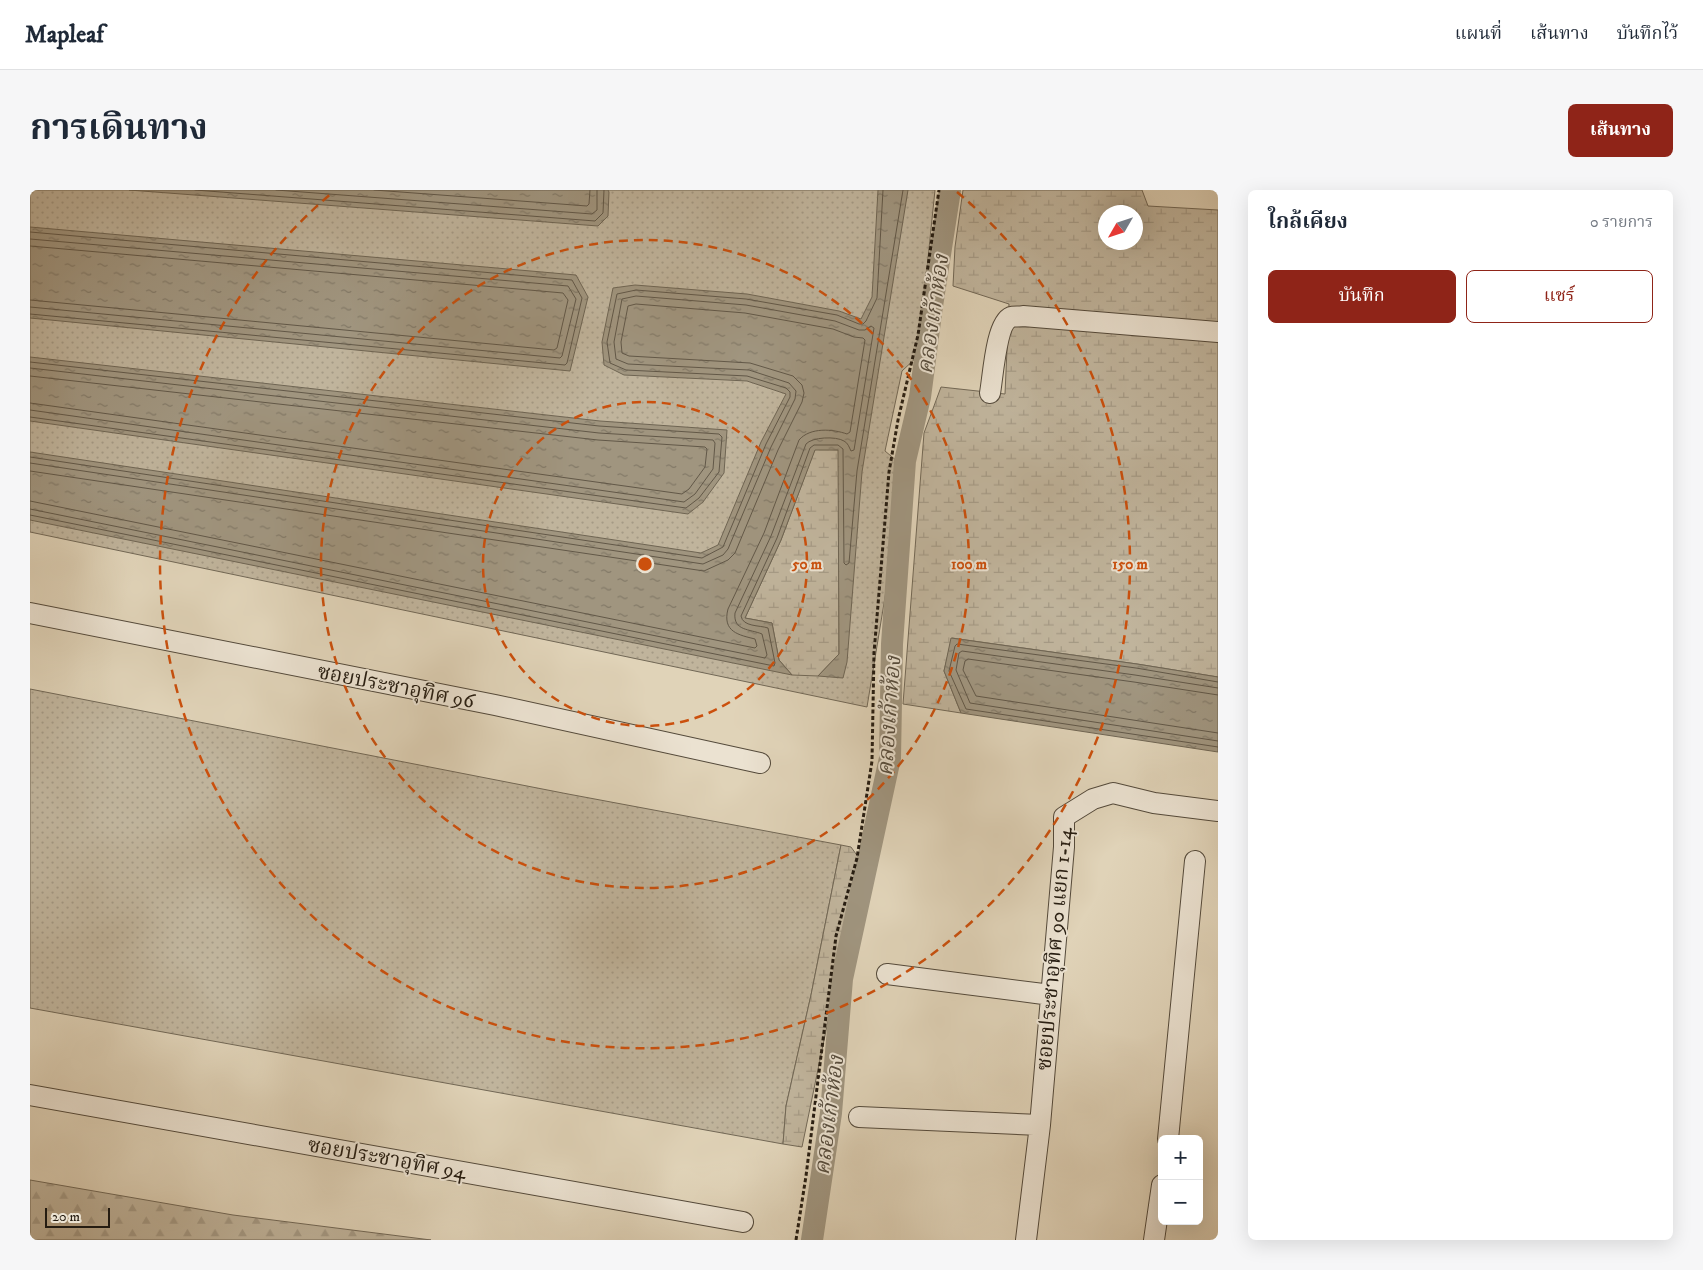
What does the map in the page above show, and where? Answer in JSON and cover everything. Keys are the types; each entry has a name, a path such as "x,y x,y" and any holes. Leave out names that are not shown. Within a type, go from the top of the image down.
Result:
{"street":[{"path":"990,393 1000,334 1005,323 1011,318 1023,316 1218,332"},
{"name":"ซอยประชาอุทิศ 96","path":"30,613 495,705 760,763"},
{"name":"ซอยประชาอุทิศ 90 แยก 1-14","path":"1026,1240 1040,1125 1064,847 1064,817 1093,799 1113,793 1154,803 1218,811"},
{"path":"1168,1135 1195,861"},
{"path":"887,974 1051,995"},
{"name":"ซอยประชาอุทิศ 94","path":"30,1095 743,1222"},
{"path":"859,1117 1040,1125"},
{"path":"1154,1240 1158,1212"}],"path":[{"path":"796,1240 806,1176 836,936 857,858 872,761 874,653 889,472 898,420 918,335 939,190"}],"green space":[{"path":"30,190 935,190 918,356 902,371 885,451 897,461 886,591 867,707 30,532"},
{"path":"963,190 1142,190 1148,206 1218,210 1218,677 952,638 944,671 961,713 903,704 924,433 941,387 1005,394 1009,304 953,286 955,247"},
{"path":"815,449 839,450 839,654 818,676 792,675 779,660 772,623 745,618 781,540"},
{"path":"30,689 841,845 811,995 786,1106 783,1144 30,1008"},
{"path":"841,845 851,847 861,861 802,1147 783,1144 786,1106 811,995"},
{"path":"30,1180 233,1215 431,1240 30,1240"}],"water":[{"path":"129,190 608,190 609,192 608,216 598,226"},
{"path":"878,190 908,190 862,472 847,662 843,678 818,676 839,654 838,450 815,450 781,540 745,618 772,623 779,660 792,675 30,520 30,452 701,553 718,545 761,442 786,394 747,381 624,375 604,365 602,342 613,288 635,285 747,294 839,311 861,319 872,297"},
{"path":"30,227 576,275 588,297 570,371 30,318"},
{"path":"30,357 600,421 727,430 724,473 703,502 688,514 30,421"},
{"path":"951,638 1218,677 1218,752 961,713 944,671"}],"waterway":[{"name":"คลองเก้าห้อง","path":"812,1240 831,1113 842,979 890,758 892,644 905,461 920,397 950,190"}]}
